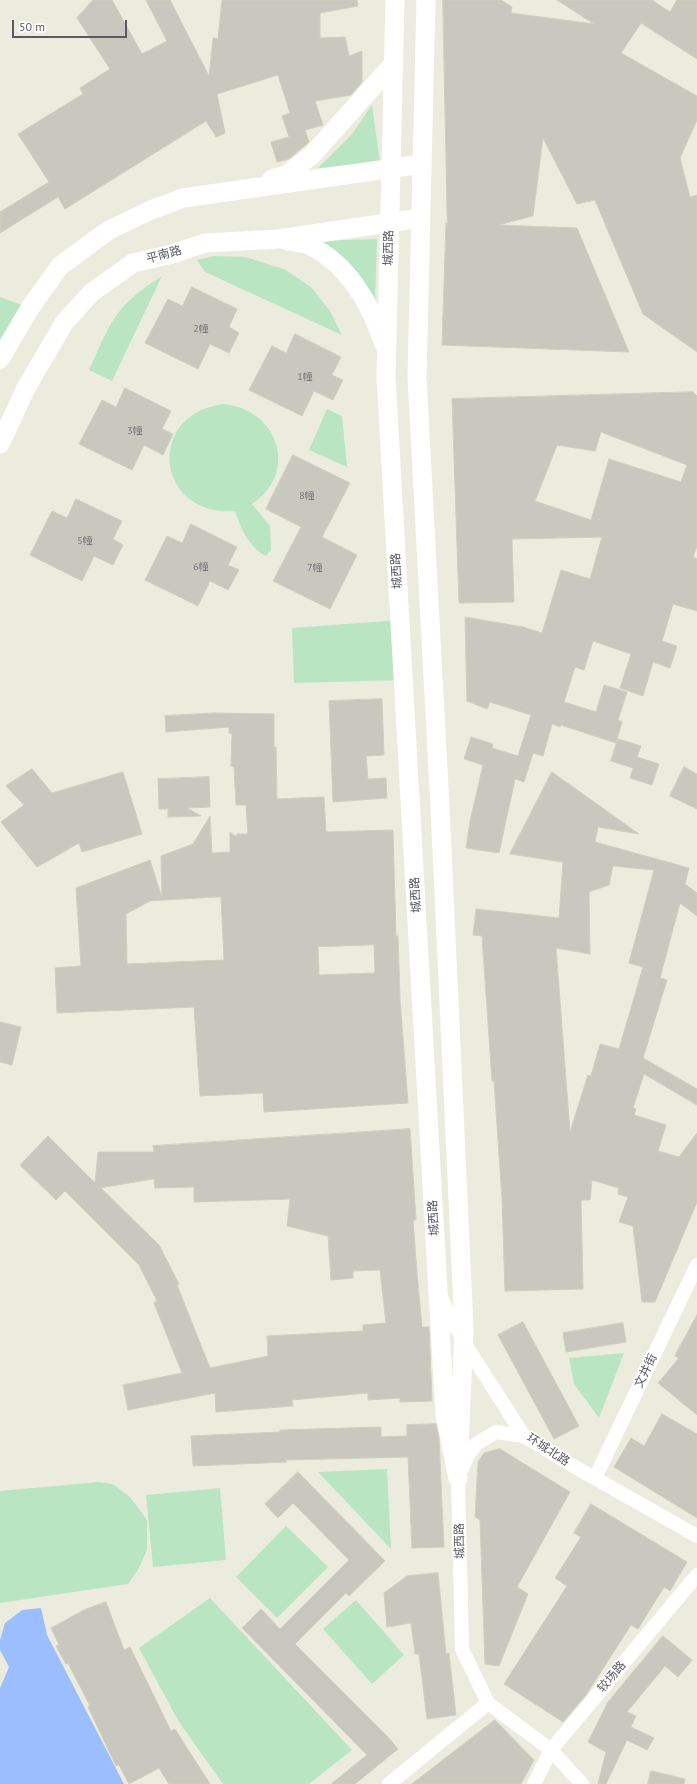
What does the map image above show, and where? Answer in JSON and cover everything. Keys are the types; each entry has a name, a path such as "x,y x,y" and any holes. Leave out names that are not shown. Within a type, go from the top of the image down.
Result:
{"main road":[{"name":"城西路","path":"395,0 386,377 445,1414 458,1478"},
{"path":"426,0 417,377 441,815 464,1329 458,1478"},
{"path":"234,191 286,175 312,155 394,63"},
{"path":"0,359 30,308 60,266 109,230 151,210 183,198 422,164"},
{"name":"平南路","path":"0,444 26,388 64,323 91,293 133,263 172,254 205,243 279,239 421,218"},
{"path":"279,239 308,245 334,262 351,278 364,298 379,329 387,353"}],"street":[{"name":"文井街","path":"595,1478 697,1265"},
{"name":"环城北路","path":"438,1291 450,1317 470,1352 524,1436 697,1536"},
{"path":"458,1478 467,1457 476,1444 496,1432 524,1436"},
{"name":"城西路","path":"458,1478 462,1650 488,1703 551,1750 582,1784"},
{"name":"较场路","path":"534,1784 551,1750 697,1575"},
{"path":"389,1784 488,1703"}],"green space":[{"path":"372,105 380,162 318,168 352,134"},
{"path":"377,239 375,301 359,274 343,258 316,241"},
{"path":"214,256 246,257 286,270 312,288 330,311 342,335 205,272 197,260"},
{"path":"162,276 112,381 89,370 112,321 117,314 136,294"},
{"path":"0,297 30,308 0,359"},
{"path":"224,404 243,409 258,418 269,430 276,445 278,460 275,476 267,491 252,504 270,526 271,550 266,556 250,543 235,511 208,508 188,498 176,482 170,463 172,443 181,425 199,411"},
{"path":"327,409 342,416 347,467 309,450"},
{"path":"400,620 403,680 294,683 292,628"},
{"path":"624,1353 599,1418 574,1384 569,1358"},
{"path":"387,1469 391,1549 318,1472"},
{"path":"99,1482 113,1484 130,1497 147,1520 147,1550 138,1570 128,1584 0,1603 0,1491"},
{"path":"220,1488 226,1560 153,1567 146,1495"},
{"path":"286,1526 328,1567 277,1618 236,1577"},
{"path":"210,1598 352,1750 309,1784 223,1784 179,1722 139,1648"},
{"path":"356,1600 404,1655 372,1684 323,1629"}],"water":[{"path":"41,1608 47,1635 124,1784 0,1784 0,1688 9,1667 0,1650 0,1640 5,1623 22,1610"}],"building":[{"path":"93,0 112,0 142,54 167,41 146,0 170,0 209,76 213,38 218,39 222,0 357,0 358,6 320,13 320,38 345,37 349,56 362,51 362,82 351,95 315,101 323,125 305,130 309,142 289,159 277,162 271,142 289,137 282,116 290,113 278,75 217,94 225,133 216,137 206,121 65,209 58,197 0,233 0,212 49,182 18,134 83,94 80,88 110,69 77,18"},
{"path":"443,0 501,0 512,7 511,13 594,24 557,0 652,0 670,12 677,0 697,0 697,59 641,23 621,53 697,96 697,120 680,158 690,197 697,195 697,352 643,314 595,200 577,204 543,138 533,216 498,225 577,228 629,352 442,345 447,223"},
{"path":"192,287 237,309 229,327 239,333 229,353 210,344 198,369 145,343 168,299 182,306"},
{"path":"295,334 341,357 332,375 343,380 333,400 314,391 302,416 249,390 272,346 286,353"},
{"path":"125,388 171,411 162,429 173,434 163,455 144,445 132,470 79,444 102,400 116,407"},
{"path":"693,392 697,396 697,546 693,557 697,559 697,611 673,604 662,641 677,646 670,668 653,662 643,696 620,688 631,654 593,641 584,670 575,667 564,702 596,712 604,685 627,692 618,720 622,722 616,743 561,725 560,727 552,724 543,756 533,753 524,782 515,779 499,853 466,848 470,821 483,765 464,759 471,737 493,744 492,748 518,756 531,715 490,702 487,709 467,701 465,617 523,627 542,633 561,570 590,579 602,537 512,539 514,602 459,603 452,399","holes":["601,432 687,465 681,482 609,459 591,520 535,501 557,445 595,451"]},
{"path":"293,455 350,483 322,537 357,555 330,609 273,581 301,527 266,509"},
{"path":"76,499 122,521 113,539 123,545 113,565 94,556 82,581 30,555 52,511 67,518"},
{"path":"191,524 237,547 228,565 239,570 228,590 210,581 198,606 145,580 167,536 182,543"},
{"path":"382,699 384,755 366,756 368,779 386,778 387,798 333,802 329,701"},
{"path":"214,713 274,714 277,799 324,797 326,832 393,830 396,936 398,936 400,999 408,1103 264,1112 263,1093 200,1096 194,1007 57,1013 55,968 81,966 76,888 150,860 162,898 161,856 193,844 210,816 212,853 230,852 230,832 237,837 237,834 248,834 246,805 236,805 234,767 231,766 232,734 229,733 229,727 166,732 165,716","holes":["221,897 224,960 127,964 126,914 150,901","374,945 375,973 319,975 318,947"]},
{"path":"618,739 641,746 637,757 659,764 652,785 630,778 633,768 611,761"},
{"path":"684,767 697,774 697,809 670,796"},
{"path":"32,769 52,793 123,772 142,834 82,852 79,843 37,867 1,822 24,805 6,786"},
{"path":"552,772 639,834 598,827 595,842 689,868 685,884 697,893 697,916 680,903 660,978 667,980 643,1058 697,1089 697,1105 644,1074 633,1108 636,1109 634,1115 666,1125 658,1151 679,1157 697,1133 697,1202 655,1302 642,1302 633,1226 619,1222 628,1197 618,1194 619,1188 592,1180 590,1200 581,1200 583,1289 505,1291 502,1199 482,936 473,935 476,909 559,918 563,862 510,854","holes":["613,866 654,870 629,963 643,967 619,1049 600,1044 591,1076 588,1075 570,1132 556,948 590,954 589,892 609,885"]},
{"path":"209,777 210,807 187,808 201,816 168,817 168,809 159,809 158,779"},
{"path":"0,1022 21,1027 12,1065 0,1062"},
{"path":"410,1129 416,1220 413,1220 417,1273 422,1327 429,1327 432,1401 400,1402 400,1398 368,1400 368,1393 292,1400 293,1406 216,1412 215,1393 128,1410 123,1385 182,1373 154,1303 157,1301 139,1265 65,1191 56,1200 20,1165 48,1136 95,1183 98,1152 154,1152 153,1146","holes":["154,1179 155,1188 194,1187 194,1202 290,1199 287,1226 328,1236 331,1280 353,1278 353,1271 380,1270 386,1323 363,1325 363,1331 267,1336 268,1356 210,1368 177,1285 179,1284 159,1245 101,1188"]},
{"path":"697,1315 697,1415 658,1383 679,1358 675,1356"},
{"path":"523,1322 579,1426 554,1439 498,1335"},
{"path":"623,1323 626,1342 566,1352 563,1333"},
{"path":"662,1414 697,1434 697,1518 614,1467 631,1438 644,1446"},
{"path":"436,1424 439,1438 444,1547 412,1548 408,1457 285,1460 287,1462 193,1466 191,1436 280,1432 280,1430 381,1427 381,1437 407,1436 407,1425"},
{"path":"500,1449 570,1492 517,1587 528,1594 499,1666 485,1664 480,1520 475,1517 478,1462 484,1453"},
{"path":"298,1472 385,1561 349,1596 346,1593 295,1644 388,1737 398,1749 355,1784 331,1784 367,1755 242,1628 261,1609 280,1629 349,1560 293,1503 278,1518 265,1504"},
{"path":"591,1504 687,1562 670,1591 664,1587 638,1629 631,1625 586,1695 563,1722 504,1684 567,1586 555,1578 581,1537 574,1533"},
{"path":"438,1573 446,1654 449,1653 456,1715 427,1719 419,1654 415,1654 411,1623 387,1627 384,1593 407,1576"},
{"path":"106,1602 124,1650 130,1647 171,1731 175,1729 210,1784 169,1784 159,1768 129,1784 119,1765 116,1766 88,1707 90,1706 68,1663 66,1664 56,1646 59,1645 51,1628 84,1610"},
{"path":"663,1636 692,1660 678,1677 665,1666 627,1712 636,1716 631,1727 654,1738 647,1750 627,1740 606,1784 598,1784 606,1752 588,1742 608,1702"},
{"path":"495,1720 534,1760 521,1784 412,1784"},
{"path":"651,1771 685,1779 684,1784 648,1784"}]}
